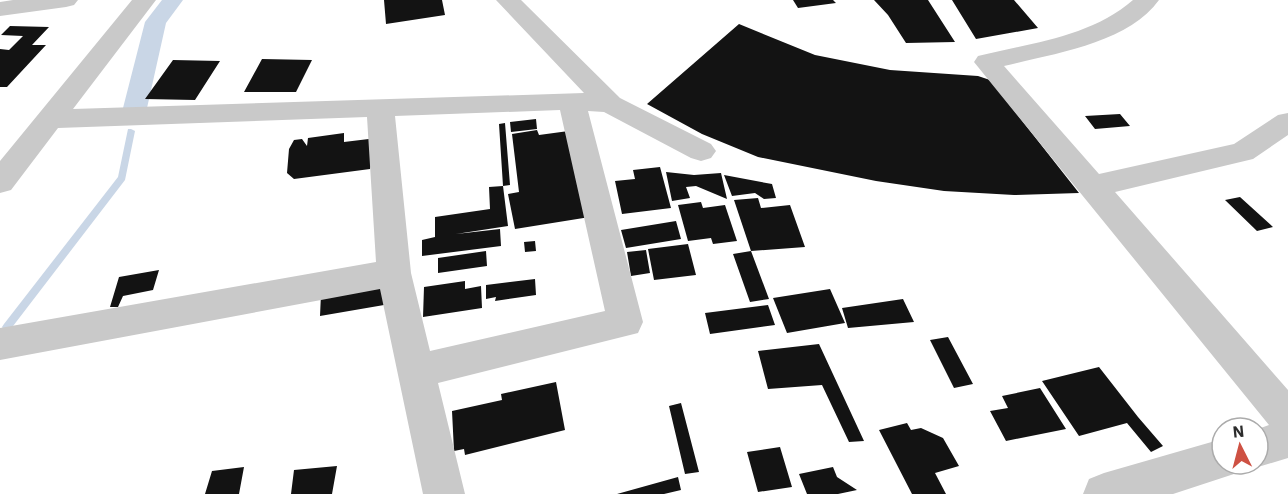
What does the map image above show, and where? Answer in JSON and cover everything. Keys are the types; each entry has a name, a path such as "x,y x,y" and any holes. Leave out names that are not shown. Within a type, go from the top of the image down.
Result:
{"street":[{"path":"0,9 66,0"},
{"path":"0,182 144,0"},
{"path":"508,0 610,104 701,150"},
{"path":"1147,0 1138,11 1092,33 987,62 1288,419"},
{"path":"48,119 572,101 610,104"},
{"path":"417,371 625,322 572,101"},
{"path":"380,109 394,273 444,494"},
{"path":"1093,186 1243,152 1288,122"},
{"path":"0,344 394,273"},
{"path":"1270,444 1288,439"},
{"path":"1104,494 1210,463"}],"building":[{"path":"384,0 442,0 445,15 386,24"},
{"path":"793,0 833,0 836,3 798,8"},
{"path":"874,0 928,0 955,42 906,43 888,15"},
{"path":"952,0 1014,0 1038,28 976,39"},
{"path":"739,24 815,55 890,70 978,76 990,80 1079,193 1014,195 944,191 876,181 758,157 702,134 647,104"},
{"path":"10,26 49,27 32,45 46,45 7,87 0,87 0,49 9,50 23,36 1,35"},
{"path":"262,59 312,60 296,92 244,92"},
{"path":"173,60 220,61 195,100 145,99"},
{"path":"1120,114 1130,126 1095,129 1085,116"},
{"path":"536,119 537,129 511,132 510,122"},
{"path":"505,123 510,185 503,186 499,124"},
{"path":"537,130 539,135 576,130 596,216 515,229 508,194 519,192 512,134"},
{"path":"344,133 344,142 377,138 370,169 294,179 287,173 289,149 294,140 302,139 307,146 308,138"},
{"path":"660,167 671,208 622,214 615,181 635,179 633,170"},
{"path":"666,172 694,175 721,173 727,199 696,186 686,187 690,198 672,201"},
{"path":"724,175 772,184 776,198 764,199 755,193 732,196"},
{"path":"503,186 508,226 456,234 500,229 501,246 422,256 422,240 435,237 435,217 490,209 489,187"},
{"path":"1240,197 1273,227 1257,231 1225,200"},
{"path":"758,198 761,208 790,205 805,247 751,251 734,200"},
{"path":"701,202 703,208 725,205 737,241 713,244 711,238 688,241 678,205"},
{"path":"676,221 681,239 626,248 621,230"},
{"path":"535,241 536,251 525,252 524,242"},
{"path":"688,244 696,275 654,280 648,249"},
{"path":"646,250 650,273 631,276 627,252"},
{"path":"486,251 487,266 438,273 438,258"},
{"path":"751,251 769,299 750,302 733,254"},
{"path":"159,270 153,290 123,296 118,307 110,307 119,277"},
{"path":"535,279 536,295 495,301 496,297 486,299 486,285"},
{"path":"465,281 465,289 481,286 482,308 423,317 424,287"},
{"path":"389,283 384,305 320,316 321,294"},
{"path":"830,289 845,323 787,333 773,298"},
{"path":"903,299 914,322 848,328 842,308"},
{"path":"768,305 775,325 710,334 705,313"},
{"path":"948,337 973,384 954,388 930,340"},
{"path":"819,344 864,441 849,442 822,385 768,389 758,351"},
{"path":"1099,367 1163,446 1151,452 1127,423 1079,436 1042,381"},
{"path":"556,382 565,430 465,455 464,449 454,451 452,411 502,400 501,394"},
{"path":"1040,388 1066,429 1006,441 990,411 1008,408 1002,396"},
{"path":"681,403 699,472 685,474 669,406"},
{"path":"907,423 911,430 921,428 943,438 959,466 935,473 946,494 912,494 879,430"},
{"path":"780,447 792,487 758,492 747,452"},
{"path":"337,466 332,494 291,494 294,470"},
{"path":"244,467 239,494 205,494 212,471"},
{"path":"833,467 837,477 857,490 838,494 807,494 799,474"},
{"path":"678,477 681,490 664,494 617,494"}],"waterway":[{"path":"135,108 156,22 173,0"},
{"path":"7,327 122,178 131,131"}]}
